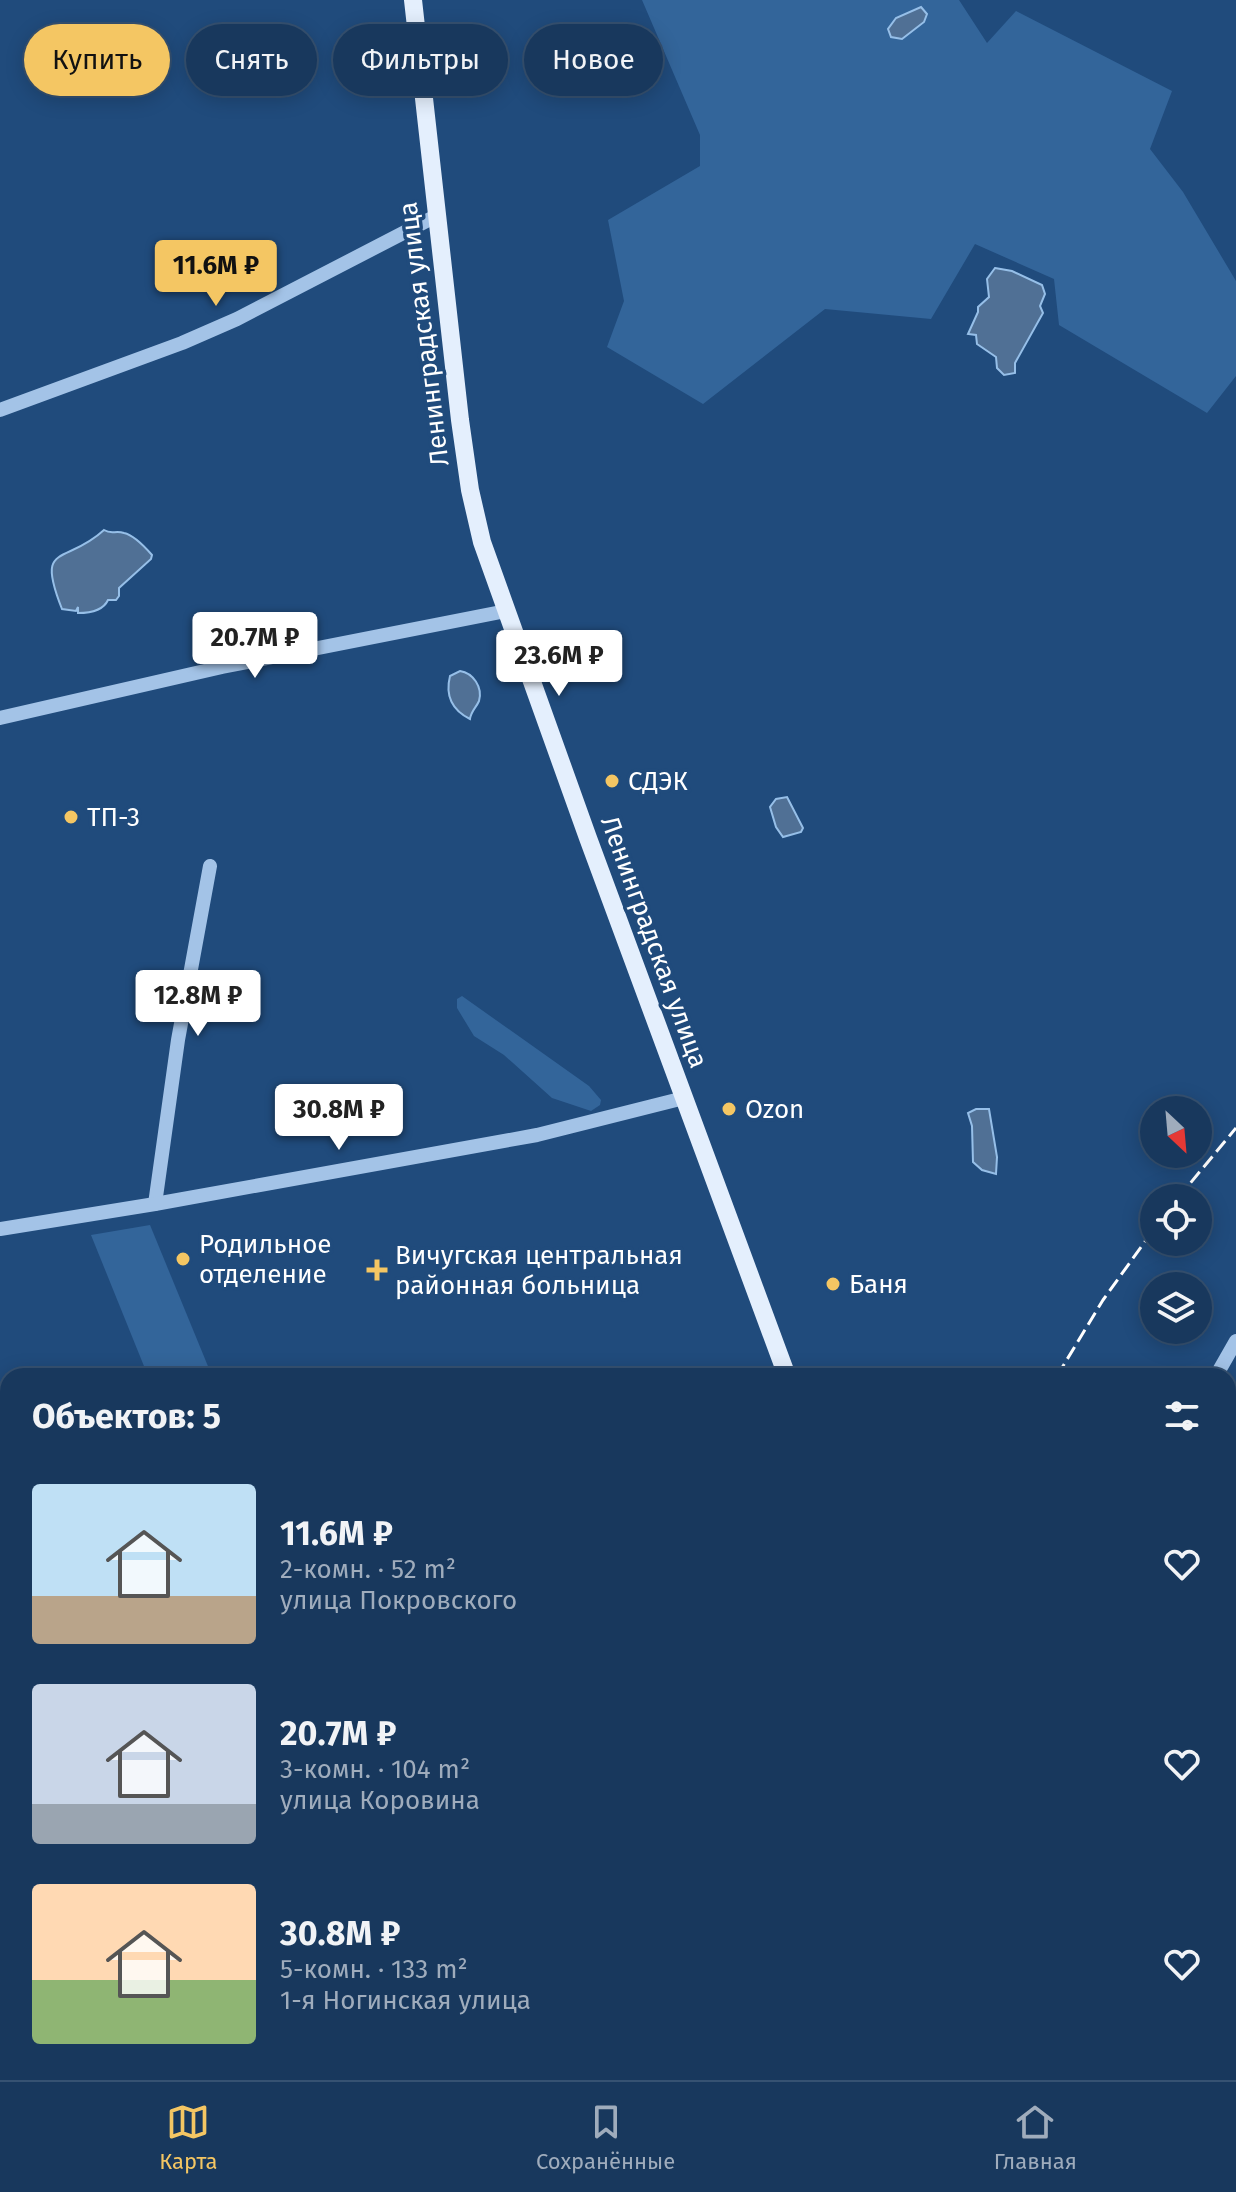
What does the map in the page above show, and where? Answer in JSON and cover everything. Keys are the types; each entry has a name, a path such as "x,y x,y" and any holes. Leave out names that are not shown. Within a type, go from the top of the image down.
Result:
{"main road":[{"name":"Ленинградская улица","path":"413,0 470,490 482,542 784,1368"}],"street":[{"path":"0,410 182,343 237,319 436,216"},
{"path":"0,718 222,667 506,611"},
{"path":"155,1204 178,1040 210,866"},
{"path":"0,1229 537,1135 684,1098"},
{"path":"1221,1368 1236,1341"}],"shaded area":[{"path":"642,0 959,0 987,43 1016,11 1172,91 1150,149 1183,192 1236,281 1236,376 1207,413 1059,325 1054,279 975,244 931,319 825,309 703,404 607,347 624,301 608,220 700,166 700,135 663,49 663,24 652,24"},
{"path":"921,7 927,14 924,22 902,39 891,37 888,29 896,18"},
{"path":"995,268 1012,271 1042,285 1045,294 1040,306 1043,313 1015,363 1015,373 1004,375 997,368 996,357 977,344 976,335 968,334 978,307 989,297 987,279"},
{"path":"104,530 132,536 152,555 151,559 119,588 116,600 108,600 103,607 91,612 78,613 78,607 76,611 62,609 54,588 53,564"},
{"path":"460,671 473,678 480,691 479,701 470,719 454,707 449,696 450,676"},
{"path":"787,797 803,828 801,832 783,837 776,827 770,807 776,799"},
{"path":"462,996 589,1086 601,1100 600,1105 591,1111 552,1098 504,1055 474,1036 457,1008 457,999"},
{"path":"976,1109 989,1109 997,1157 996,1174 982,1170 973,1162 972,1126 968,1113"},
{"path":"150,1225 209,1368 145,1368 91,1235"}],"railway":[{"path":"1190,1184 1236,1128"},
{"path":"1062,1368 1103,1300 1140,1248"}],"place":[{"name":"СДЭК","path":"612,781"},
{"name":"ТП-3","path":"71,817"},
{"name":"Ozon","path":"729,1109"},
{"name":"Родильное отделение","path":"183,1259"},
{"name":"Вичугская центральная районная больница","path":"377,1270"},
{"name":"Баня","path":"833,1284"}]}
